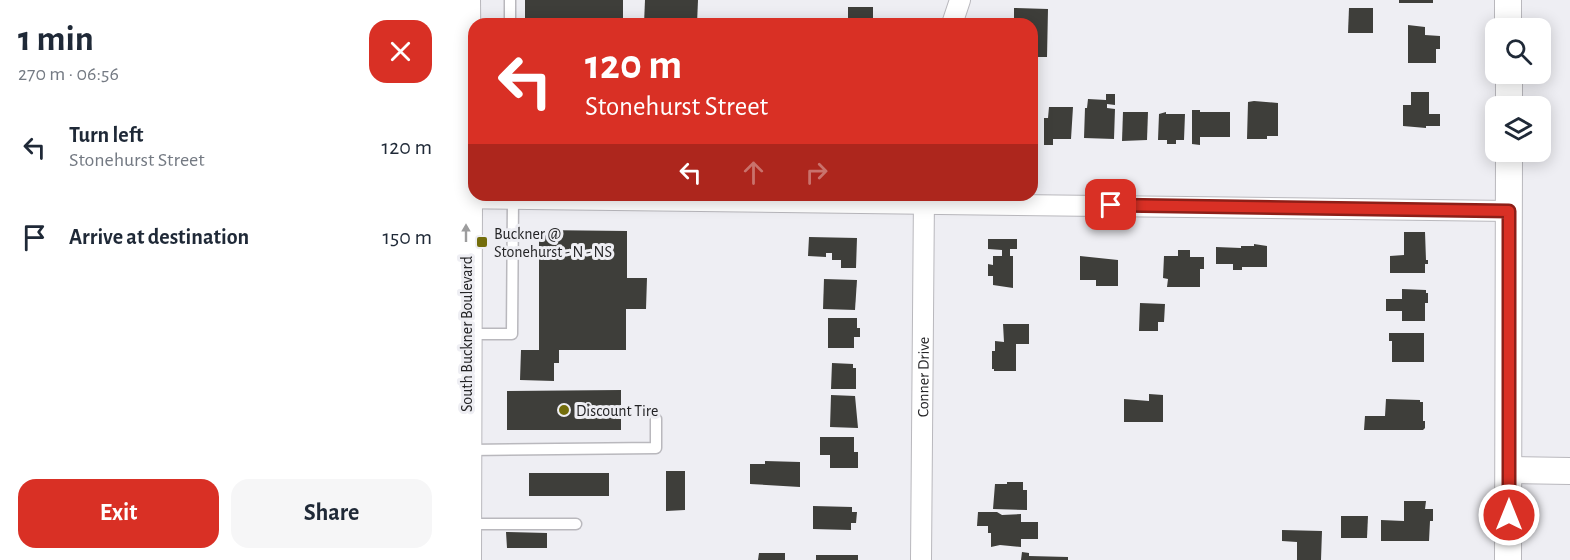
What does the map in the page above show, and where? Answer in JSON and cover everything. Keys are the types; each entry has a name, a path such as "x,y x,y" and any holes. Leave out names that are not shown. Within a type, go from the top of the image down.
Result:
{"main road":[{"name":"South Buckner Boulevard","path":"464,0 468,87"},
{"name":"South Buckner Boulevard","path":"465,560 458,524 465,450 465,334 458,197 468,117"}],"street":[{"path":"954,18 960,0"},
{"path":"1508,0 1508,18"},
{"path":"1508,560 1509,162"},
{"name":"Conner Drive","path":"921,560 924,201"},
{"path":"1022,201 1509,211"},
{"path":"1509,470 1570,471"}],"lane":[{"path":"510,0 510,18"},
{"path":"465,334 512,334 513,201"},
{"path":"465,450 656,448 656,419"},
{"path":"458,524 576,524"}],"building":[{"path":"525,0 623,0 623,18 525,18"},
{"path":"645,0 698,0 697,18 644,18"},
{"path":"1399,0 1433,0 1433,3 1399,3"},
{"path":"848,7 873,7 873,18 848,18"},
{"path":"1014,8 1048,9 1047,57 1038,57 1038,18 1014,18"},
{"path":"1349,8 1373,8 1373,33 1348,33"},
{"path":"1408,25 1425,27 1425,35 1440,36 1440,49 1436,49 1436,63 1408,63"},
{"path":"1411,92 1429,92 1429,114 1440,114 1440,126 1426,126 1426,128 1403,126 1403,105 1411,105"},
{"path":"1106,94 1115,94 1115,105 1107,104 1107,108 1115,109 1114,139 1084,138 1085,108 1087,108 1088,99 1106,100"},
{"path":"1248,102 1278,103 1278,136 1267,136 1267,139 1247,139"},
{"path":"1049,107 1073,107 1071,139 1053,139 1053,145 1044,145 1044,118 1048,118"},
{"path":"1192,110 1230,112 1230,137 1200,137 1200,145 1192,144"},
{"path":"1123,112 1148,112 1147,140 1122,141"},
{"path":"1166,112 1166,114 1185,114 1184,140 1176,140 1176,144 1167,144 1167,140 1158,140 1159,114"},
{"path":"539,230 627,231 627,278 647,278 646,309 626,309 626,350 559,350 559,363 554,363 554,381 520,380 521,350 539,350"},
{"path":"1404,232 1425,232 1428,264 1425,264 1425,273 1390,273 1390,256 1404,255"},
{"path":"809,237 857,238 856,268 841,268 841,260 832,260 832,253 826,253 826,257 808,256"},
{"path":"988,239 1017,239 1017,249 1010,249 1010,256 1013,256 1013,288 993,285 993,276 988,276 988,264 993,265 993,256 1002,256 1002,250 988,249"},
{"path":"1254,244 1267,246 1267,267 1242,267 1242,270 1233,270 1233,264 1216,264 1216,247 1241,248 1241,246 1254,246"},
{"path":"1178,250 1190,250 1190,257 1204,257 1204,269 1200,269 1200,287 1167,287 1168,279 1163,278 1164,256 1178,256"},
{"path":"1080,256 1118,260 1118,286 1096,286 1096,280 1080,280"},
{"path":"824,279 857,280 855,310 823,309"},
{"path":"1402,289 1426,290 1428,303 1425,303 1425,321 1402,321 1402,311 1386,311 1386,299 1402,299"},
{"path":"1140,303 1165,304 1164,322 1158,322 1158,331 1139,331"},
{"path":"828,318 857,318 860,337 854,337 854,348 828,348"},
{"path":"1003,324 1029,324 1029,344 1016,344 1016,371 994,371 992,369 992,351 995,351 995,341 1004,342"},
{"path":"1389,333 1424,333 1424,362 1392,362 1392,341 1389,341"},
{"path":"832,363 853,364 853,368 856,368 856,389 831,389"},
{"name":"Discount Tire","path":"621,390 621,430 507,430 507,391"},
{"path":"1149,394 1163,395 1163,422 1124,422 1124,399 1149,401"},
{"path":"831,395 855,396 858,428 830,427"},
{"path":"1386,399 1423,402 1425,428 1423,430 1364,430 1365,416 1385,416"},
{"path":"820,437 854,437 854,452 858,452 858,468 830,468 830,455 820,455"},
{"path":"765,461 800,462 800,487 750,484 750,464 765,464"},
{"path":"666,471 685,471 685,510 666,511"},
{"path":"529,473 609,473 609,496 529,496"},
{"path":"1007,482 1023,482 1023,490 1027,490 1027,510 993,509 995,484 1007,484"},
{"path":"1404,501 1426,501 1425,509 1433,509 1429,541 1381,541 1381,520 1404,521"},
{"path":"813,506 852,507 852,512 857,512 856,523 851,523 851,530 813,529"},
{"path":"978,512 997,512 1002,515 1021,514 1021,522 1038,522 1038,539 1021,539 1021,547 1000,545 991,547 991,533 988,533 988,526 977,526"},
{"path":"1341,516 1368,516 1367,538 1341,538"},
{"path":"1282,530 1322,531 1321,560 1297,560 1297,542 1282,541"},
{"path":"506,532 547,533 547,548 507,548"},
{"path":"1022,552 1029,553 1029,556 1068,557 1068,560 1021,560"},
{"path":"759,553 785,553 785,560 758,560"},
{"path":"816,555 858,555 858,560 816,560"}],"place":[{"name":"Buckner @ Stonehurst - N - NS","path":"482,242"},
{"name":"Discount Tire","path":"564,410"}],"route":[{"path":"1111,205 1509,211 1509,515"}]}
